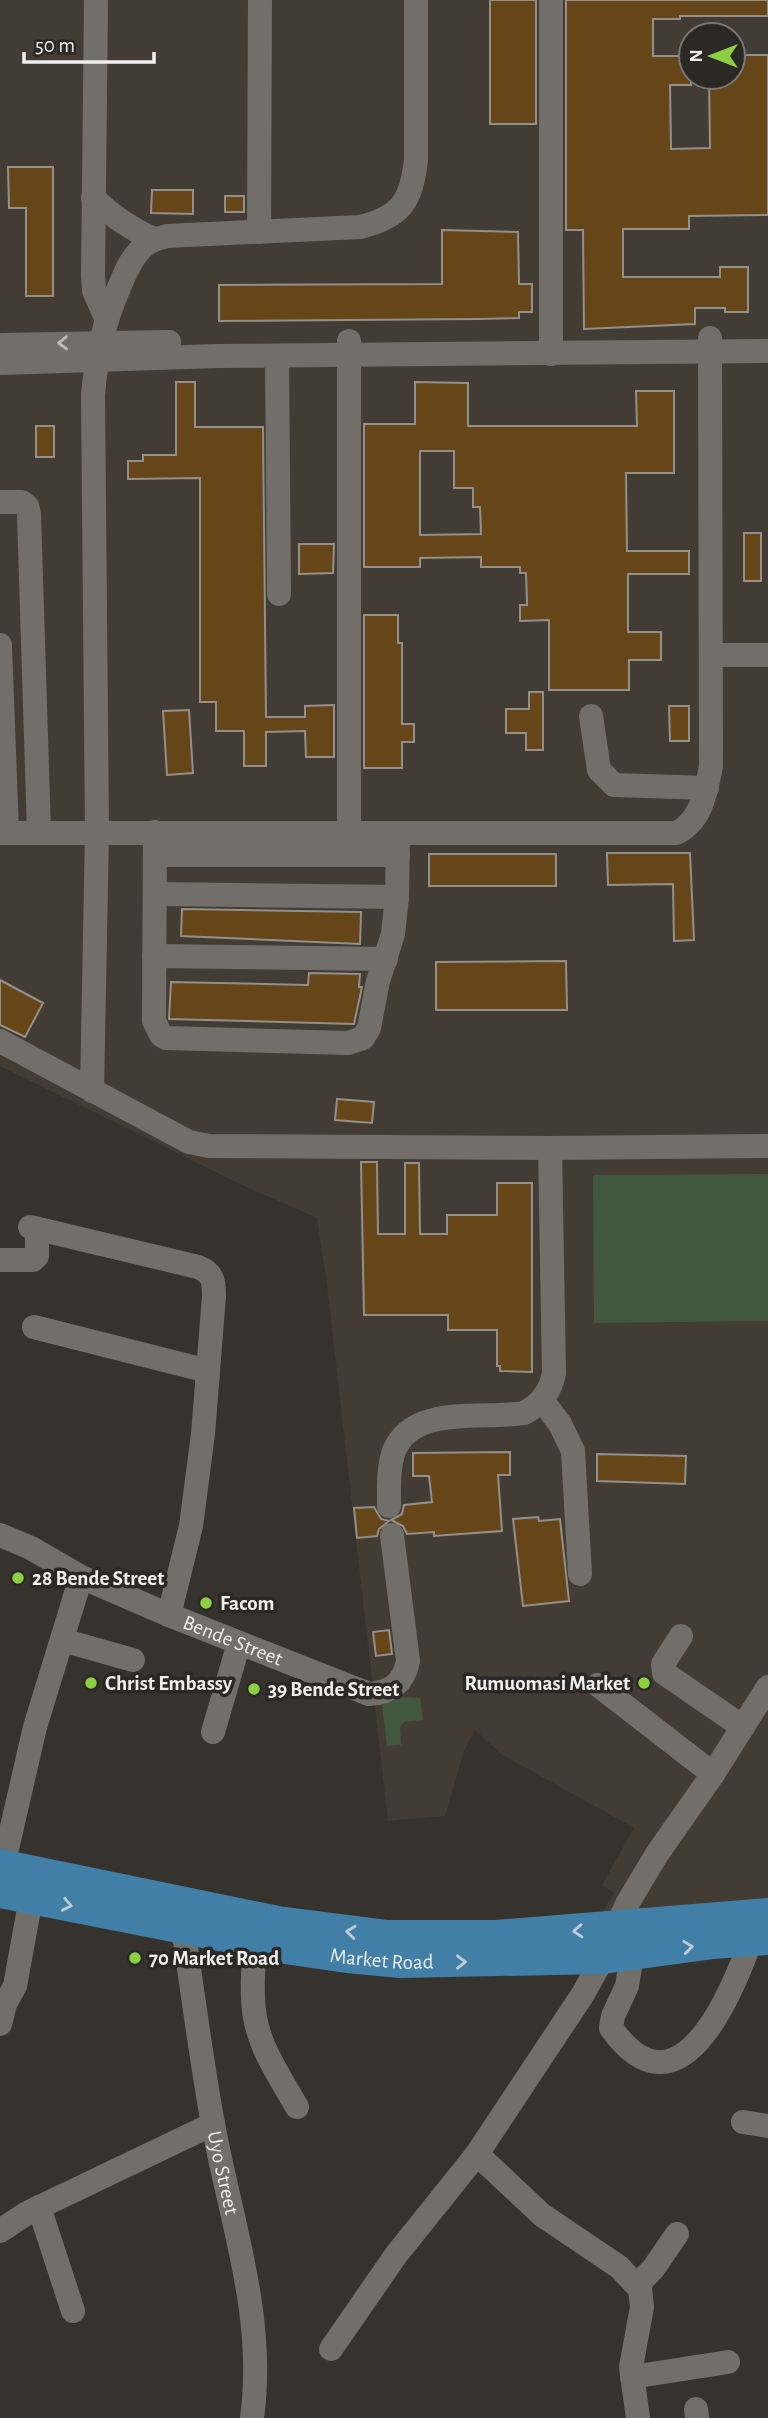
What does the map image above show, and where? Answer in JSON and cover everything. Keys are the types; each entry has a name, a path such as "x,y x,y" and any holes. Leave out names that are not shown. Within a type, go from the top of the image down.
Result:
{"main road":[{"name":"Market Road","path":"1,1874 32,1898 255,1942 347,1957 401,1962 760,1940"},
{"name":"Market Road","path":"1,1874 278,1922 388,1936 496,1936 617,1947 768,1914"}],"street":[{"path":"96,0 93,276 94,291 106,318"},
{"path":"259,232 260,0"},
{"path":"92,1091 97,832 93,409 97,351 106,318 127,268 140,249 154,239 167,236 360,227 383,221 398,211 407,197 416,160 416,0"},
{"path":"551,0 551,347"},
{"path":"93,198 109,214 134,231 154,239"},
{"path":"0,363 97,351 710,345 768,339"},
{"path":"0,345 218,356 277,356 349,349"},
{"path":"710,345 768,351"},
{"path":"0,645 3,833 97,832 155,844 398,844 676,833 688,828 707,788 712,740 710,345"},
{"path":"349,349 349,832"},
{"path":"277,356 279,594"},
{"path":"0,502 22,502 27,506 29,514 39,832"},
{"path":"711,655 768,655"},
{"path":"592,716 599,770 614,785 707,788"},
{"path":"155,844 349,832 398,844"},
{"path":"155,844 154,1021 161,1035 166,1038 348,1043 363,1038 369,1028 378,981 393,934 398,844"},
{"path":"155,894 397,897"},
{"path":"154,956 386,959"},
{"path":"0,1041 189,1142 209,1146 768,1146"},
{"path":"389,1506 389,1477 394,1452 409,1430 426,1421 440,1418 524,1413 542,1400 548,1389 554,1373 551,1147"},
{"path":"0,1260 33,1260 37,1256 34,1228 198,1267 211,1274 214,1296 191,1526 169,1615"},
{"path":"34,1327 208,1371"},
{"path":"542,1400 560,1424 573,1451 580,1574"},
{"name":"Bende Street","path":"0,1535 31,1548 81,1577 169,1615 369,1694 381,1693 400,1683 406,1673 408,1661 392,1535"},
{"path":"1,1874 35,1727 81,1577"},
{"path":"681,1636 663,1664 664,1673 743,1727"},
{"path":"62,1640 133,1660"},
{"path":"213,1732 239,1643"},
{"path":"598,1685 713,1774"},
{"path":"331,2349 397,2255 477,2154 617,1947 657,1854 713,1774 768,1687"},
{"path":"0,2024 5,2004 15,1986 32,1898"},
{"name":"Uyo Street","path":"183,1928 213,2124 252,2301 256,2362 253,2418"},
{"path":"617,1947 627,1986 613,2016 611,2028 629,2050 657,2064 680,2059 699,2043 760,1940"},
{"path":"255,1942 253,1998 256,2026 267,2055 298,2107"},
{"path":"743,2123 768,2126"},
{"path":"0,2231 39,2207 213,2124"},
{"path":"477,2154 542,2215 619,2267 640,2289 642,2307 631,2367 638,2418"},
{"path":"39,2207 73,2311"},
{"path":"637,2285 653,2269 677,2235"},
{"path":"632,2377 728,2362"}],"shaded area":[{"path":"0,0 768,0 768,1902 599,1919 614,1893 602,1885 634,1828 501,1754 475,1730 464,1751 445,1816 388,1821 327,1284 317,1218 240,1184 0,1066"}],"green space":[{"path":"768,1174 768,1321 594,1323 593,1175"},
{"path":"394,1698 420,1698 423,1720 404,1722 400,1727 401,1745 387,1746 382,1706"}],"building":[{"path":"490,0 536,0 536,124 490,124"},
{"path":"566,0 768,0 768,16 680,16 680,19 653,19 653,56 677,56 677,85 670,85 671,149 710,148 709,91 747,91 747,55 768,55 768,215 689,216 689,229 623,229 623,277 720,277 720,267 748,267 748,312 725,312 725,308 695,308 695,324 584,329 583,230 566,230"},
{"path":"8,167 53,167 53,296 26,296 26,208 9,208"},
{"path":"152,190 193,190 193,214 151,213"},
{"path":"225,196 244,196 244,212 225,212"},
{"path":"442,230 518,232 519,284 532,284 532,312 519,312 519,318 219,321 219,285 442,284"},
{"path":"176,382 195,382 195,427 263,427 266,717 305,717 305,706 334,705 334,757 306,757 305,731 266,732 266,766 244,766 244,731 216,731 216,702 200,702 200,478 128,479 128,461 143,461 143,455 176,455"},
{"path":"415,382 468,383 468,426 637,426 636,391 674,391 674,473 626,473 627,551 689,551 689,574 628,574 628,632 661,632 661,660 629,660 629,690 549,690 549,620 520,621 520,605 527,605 526,573 520,573 520,567 481,567 481,557 420,558 420,567 364,567 364,424 415,424","holes":["420,451 454,451 454,488 473,488 473,507 480,507 481,534 420,535"]},
{"path":"36,426 54,426 54,457 36,457"},
{"path":"744,533 761,533 761,581 744,581"},
{"path":"299,544 334,544 333,573 299,574"},
{"path":"364,615 398,615 398,643 402,643 402,724 414,724 414,742 402,742 402,768 364,768"},
{"path":"529,692 543,692 543,750 526,750 526,733 506,733 506,709 529,709"},
{"path":"669,706 689,706 689,741 670,741"},
{"path":"189,710 193,773 167,775 163,711"},
{"path":"607,853 690,853 694,940 674,941 673,884 608,885"},
{"path":"429,854 556,854 556,886 429,886"},
{"path":"182,909 361,912 360,944 181,936"},
{"path":"566,961 567,1010 436,1010 436,962"},
{"path":"309,973 360,974 359,987 362,987 354,1024 169,1019 171,982 308,985"},
{"path":"0,980 43,1003 25,1037 0,1025"},
{"path":"337,1099 374,1102 372,1123 335,1120"},
{"path":"361,1162 377,1162 378,1234 405,1234 405,1163 419,1163 420,1234 447,1234 447,1215 497,1215 497,1183 532,1183 532,1372 500,1371 500,1366 497,1366 497,1330 448,1330 448,1315 364,1315"},
{"path":"510,1452 510,1475 498,1475 502,1531 434,1536 434,1532 407,1534 403,1526 391,1520 402,1514 404,1505 432,1502 429,1476 413,1476 413,1453"},
{"path":"597,1454 686,1456 685,1484 597,1481"},
{"path":"374,1507 381,1519 389,1521 379,1529 377,1536 357,1538 354,1508"},
{"path":"538,1517 539,1521 560,1519 569,1601 523,1606 513,1519"},
{"path":"389,1630 392,1654 376,1656 373,1632"}],"place":[{"name":"28 Bende Street","path":"18,1578"},
{"name":"Facom","path":"206,1603"},
{"name":"Christ Embassy","path":"91,1683"},
{"name":"Rumuomasi Market","path":"644,1683"},
{"name":"39 Bende Street","path":"254,1689"},
{"name":"70 Market Road","path":"135,1958"}]}
